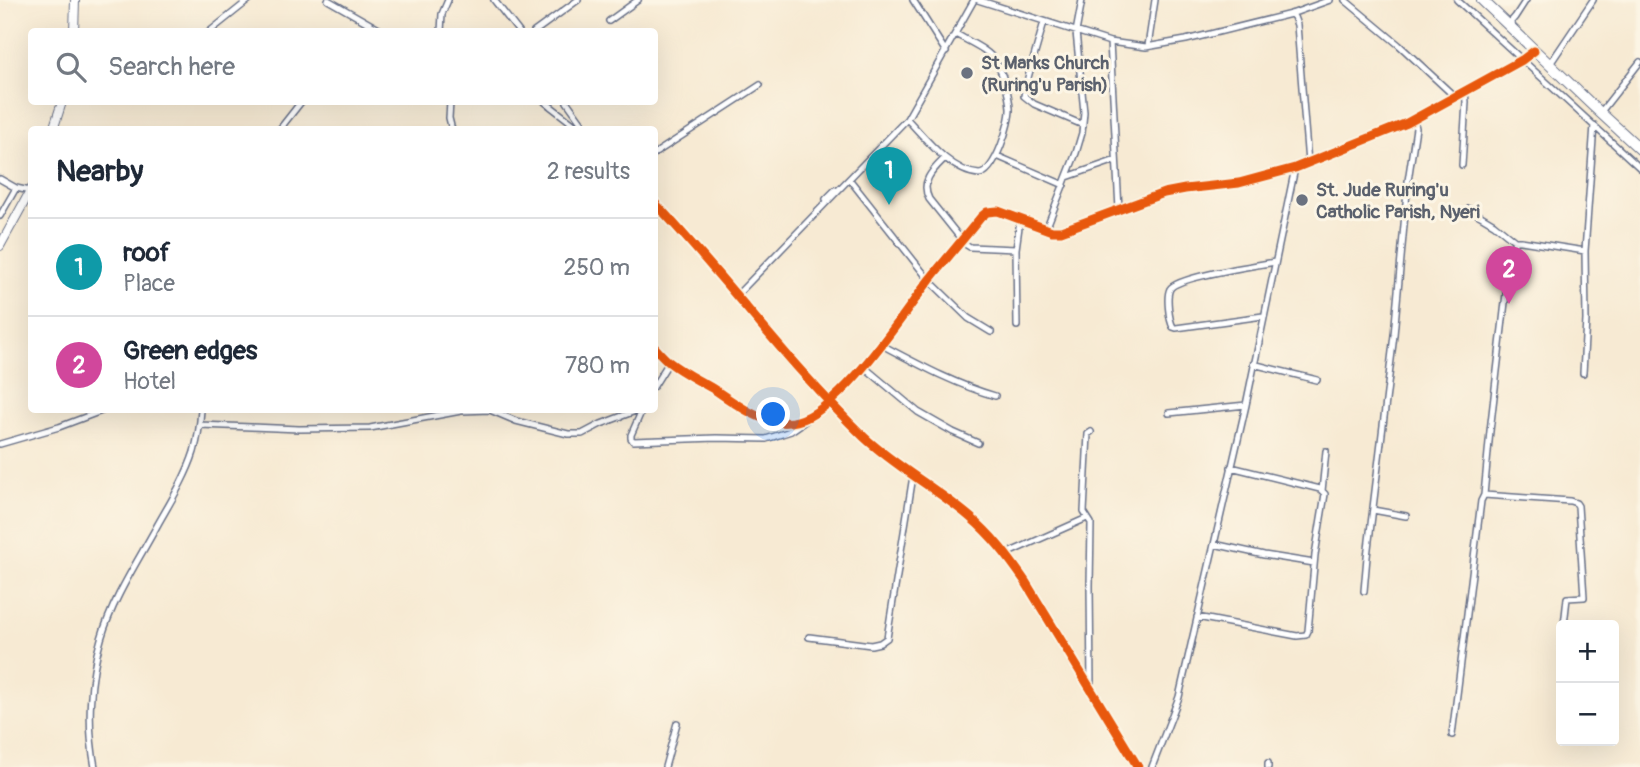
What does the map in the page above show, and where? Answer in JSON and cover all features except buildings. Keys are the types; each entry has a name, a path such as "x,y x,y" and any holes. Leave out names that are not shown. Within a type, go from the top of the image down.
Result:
{"highway":[{"path":"1482,0 1640,149"}],"main road":[{"path":"74,28 75,0"},
{"path":"54,126 61,105"},
{"path":"0,246 28,195"}],"street":[{"path":"214,28 249,0"},
{"path":"328,0 377,28"},
{"path":"442,28 442,14 448,0"},
{"path":"494,0 516,28"},
{"path":"540,28 578,0"},
{"path":"609,21 638,0"},
{"path":"913,0 946,52"},
{"path":"736,296 907,119 978,0 1110,42 1147,46 1186,40 1291,14 1330,0"},
{"path":"1046,229 1076,152 1083,125 1076,32 1082,0"},
{"path":"1147,46 1155,0"},
{"path":"1345,0 1454,96"},
{"path":"1457,0 1640,168"},
{"path":"1508,25 1526,0"},
{"path":"1549,65 1593,0"},
{"path":"1291,14 1297,25 1308,163"},
{"path":"1044,22 1024,96 1034,104 1083,125"},
{"path":"907,119 945,158 957,166 979,174 989,170 997,156 1010,113 1002,74 987,52 956,34"},
{"path":"1110,42 1119,209"},
{"path":"639,413 631,435 633,441 766,439 791,431 830,403 987,212 998,211 1061,232 1164,193 1239,183 1295,168 1414,119 1535,51"},
{"path":"1600,113 1638,70 1640,62"},
{"path":"658,151 760,85"},
{"path":"1462,165 1465,90"},
{"path":"1576,109 1585,99"},
{"path":"282,126 299,105"},
{"path":"450,105 450,126"},
{"path":"551,105 576,126"},
{"path":"569,105 584,126"},
{"path":"1364,591 1416,128 1414,119"},
{"path":"1583,373 1586,320 1585,251 1594,125"},
{"path":"997,156 1064,185"},
{"path":"945,158 927,179 926,192 929,199 967,246 1016,249"},
{"path":"1067,177 1116,160"},
{"path":"1152,767 1179,697 1246,405 1295,168"},
{"path":"0,179 16,188 28,190"},
{"path":"850,180 929,280 968,318 991,332"},
{"path":"0,216 16,188"},
{"path":"736,296 835,190"},
{"path":"658,206 687,236 830,403 865,438 972,518 1006,554 1026,581 1138,767"},
{"path":"1469,209 1494,224 1515,242 1526,241 1585,251"},
{"path":"1017,326 1016,249 1020,220"},
{"path":"1452,735 1481,501 1484,495 1511,251 1515,242"},
{"path":"1263,316 1173,327 1170,321 1168,292 1172,286 1187,279 1275,262"},
{"path":"880,344 945,378 995,396"},
{"path":"658,351 669,362 717,391 736,406 769,421 795,422 811,417"},
{"path":"658,380 669,362"},
{"path":"1253,364 1317,380"},
{"path":"863,366 918,412 978,443"},
{"path":"1169,413 1246,405"},
{"path":"0,444 96,413"},
{"path":"95,767 91,711 94,673 101,640 126,582 187,468 194,451 201,413"},
{"path":"200,425 299,429 370,428 450,413"},
{"path":"497,413 516,421 568,434 582,434 632,413"},
{"path":"1091,432 1088,434 1084,512 1091,523 1091,690"},
{"path":"1197,617 1297,636 1306,635 1325,499 1322,491 1326,451"},
{"path":"1231,467 1322,491"},
{"path":"809,637 871,645 887,638 913,475"},
{"path":"1484,495 1576,503 1578,506 1584,597 1567,598 1565,620"},
{"path":"1373,510 1406,516"},
{"path":"1006,554 1087,519"},
{"path":"1214,544 1314,563"},
{"path":"665,767 677,723"}],"cycle path":[{"path":"658,351 674,366 743,409 775,422 797,421 832,400 851,381 887,338 930,279 987,212 998,211 1052,231 1061,231 1164,193 1239,183 1295,168 1407,123 1534,51"},
{"path":"658,207 783,351 864,437 970,517 1000,547 1025,581 1138,767"}],"place":[{"name":"St Marks Church (Ruring'u Parish)","path":"967,73"},
{"name":"St. Jude Ruring'u Catholic Parish, Nyeri","path":"1302,200"},
{"name":"roof","path":"889,205"},
{"name":"Green edges","path":"1509,304"}]}
